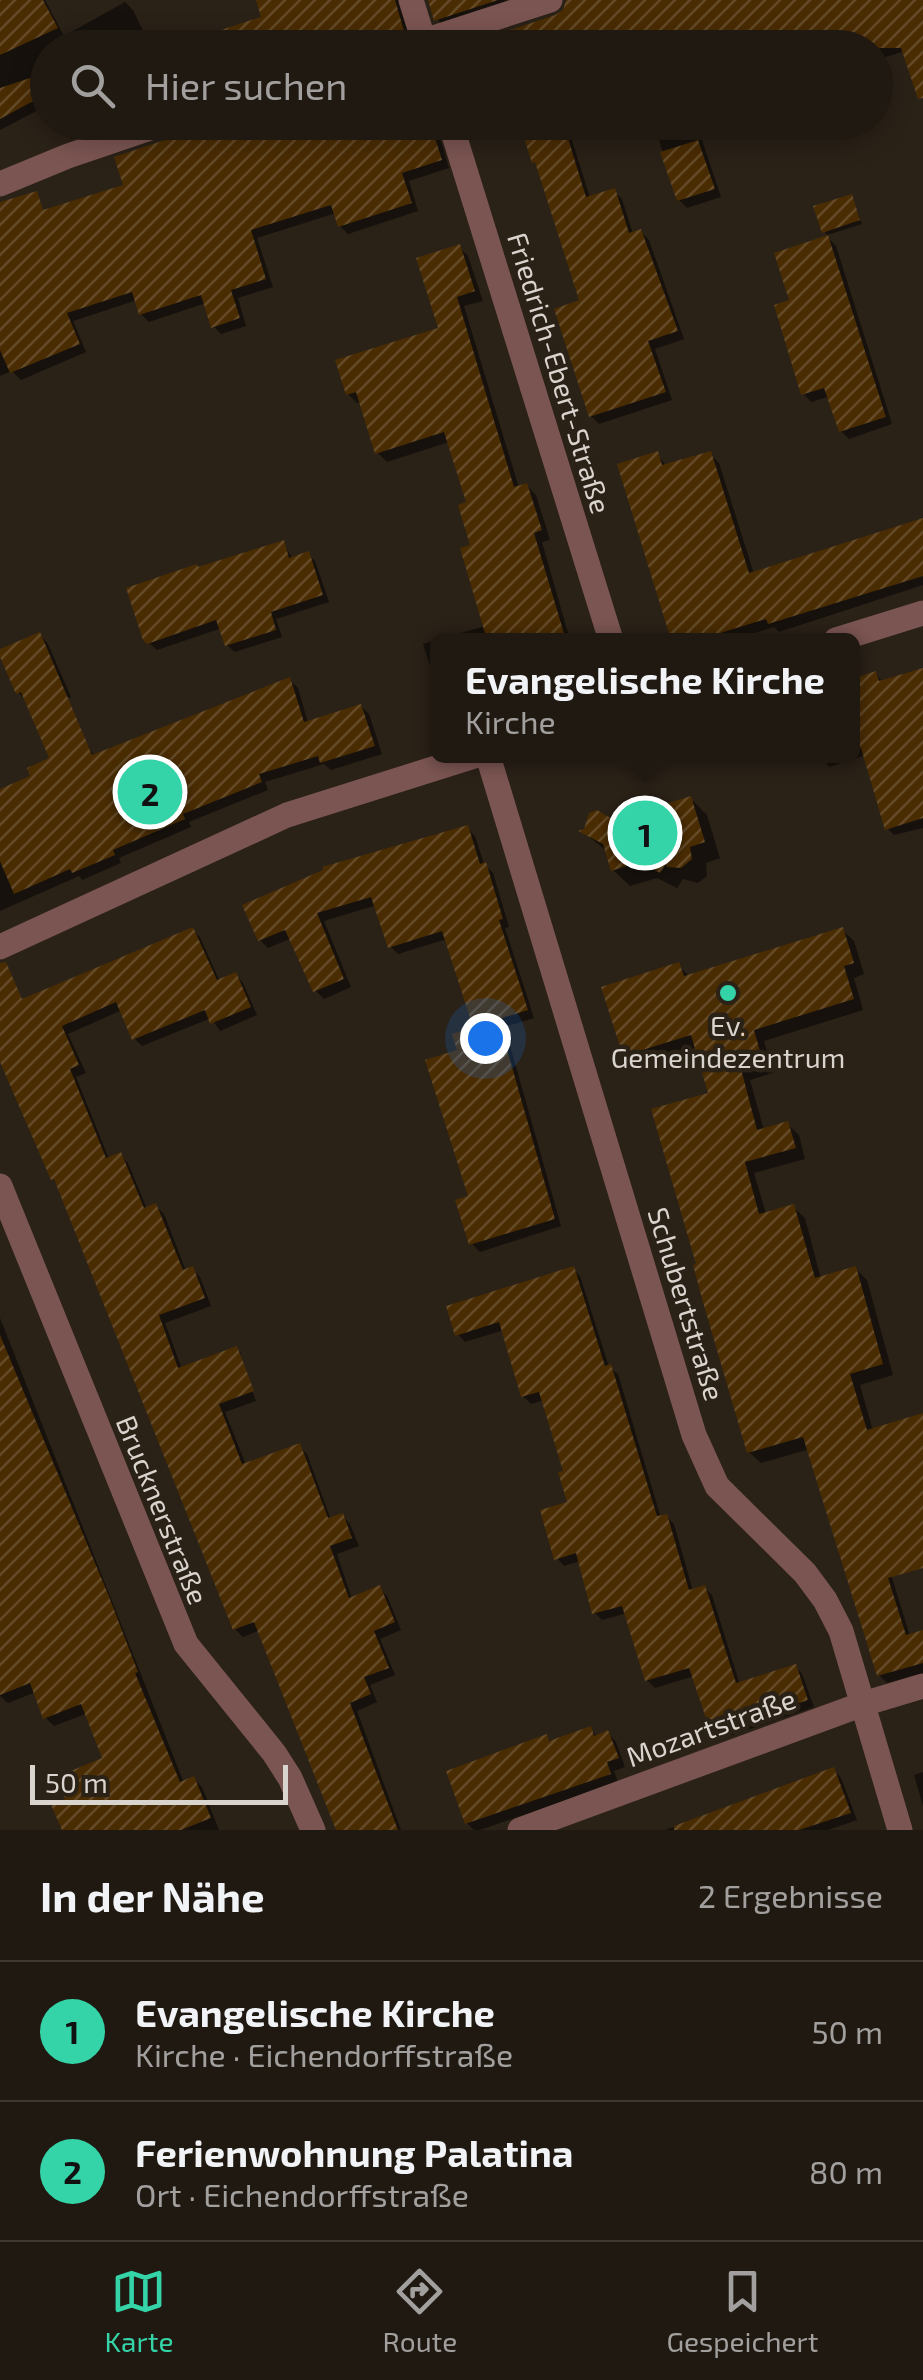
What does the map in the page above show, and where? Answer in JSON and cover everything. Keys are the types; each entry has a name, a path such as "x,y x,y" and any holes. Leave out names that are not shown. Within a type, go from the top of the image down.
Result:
{"street":[{"path":"411,0 416,30"},
{"path":"462,30 550,0"},
{"path":"0,184 115,140"},
{"name":"Friedrich-Ebert-Straße","path":"456,140 609,633"},
{"path":"859,633 923,613"},
{"path":"0,947 288,815 452,763"},
{"name":"Schubertstraße","path":"490,763 694,1435 718,1486 805,1573 842,1631 900,1830"},
{"name":"Brucknerstraße","path":"0,1186 176,1623 198,1663 274,1752 313,1830"},
{"name":"Mozartstraße","path":"520,1830 863,1704 923,1686"}],"building":[{"path":"0,0 43,0 58,28 30,30 30,41 0,55"},
{"path":"256,0 395,0 404,30 221,30 261,17"},
{"path":"428,0 498,0 434,21"},
{"path":"566,0 923,0 923,98 918,99 901,48 893,48 893,30 510,30 563,10"},
{"path":"30,78 30,103 0,119 0,88"},
{"path":"165,140 436,140 442,160 402,173 412,203 338,227 331,205 251,230 266,279 231,290 240,318 211,328 201,295 139,315 132,292 67,313 80,344 10,373 0,350 0,202 37,191 43,210 123,185 114,157"},
{"path":"525,140 569,140 586,197 615,188 629,233 641,229 678,331 648,341 666,392 589,417 554,309 579,300 535,162 532,163"},
{"path":"698,140 715,189 677,201 660,152"},
{"path":"852,194 860,220 822,233 813,206"},
{"path":"828,235 886,417 839,432 824,388 801,395 774,305 789,300 774,253"},
{"path":"460,244 475,291 457,297 514,487 527,483 542,530 534,533 564,633 485,633 460,548 470,545 458,505 466,502 444,432 375,454 356,392 346,395 335,360 438,328 416,258"},
{"path":"658,451 662,465 711,451 749,573 923,518 923,576 768,624 766,619 721,633 669,633 617,464"},
{"path":"284,540 289,558 309,551 323,595 271,612 276,630 225,646 216,620 147,644 143,640 126,588"},
{"path":"40,632 92,755 290,677 304,722 361,704 375,746 320,763 318,756 259,774 262,782 183,814 185,819 113,850 115,855 72,873 70,869 14,894 0,861 0,789 30,776 27,768 49,758 21,692 16,694 0,649"},
{"path":"923,668 923,818 885,830 860,748 860,676 876,671 879,681"},
{"path":"691,796 705,842 690,847 692,859 681,868 666,864 660,873 639,862 611,871 603,844 578,831 584,829 589,813 597,810 614,820"},
{"path":"468,825 480,864 486,862 503,919 499,920 528,1010 502,1018 507,1033 503,1035 555,1219 469,1245 455,1200 468,1196 425,1060 457,1050 452,1034 473,1027 442,931 388,948 371,897 317,913 344,979 313,992 285,930 258,941 242,905 323,870 322,867"},
{"path":"193,927 217,980 236,972 251,1007 210,1024 205,1010 132,1040 116,1002 62,1026 79,1065 70,1069 106,1158 121,1152 144,1208 156,1203 183,1270 193,1266 205,1298 159,1315 178,1368 237,1346 254,1391 219,1404 242,1464 300,1443 328,1518 343,1513 352,1538 330,1546 349,1598 380,1585 395,1622 374,1631 389,1668 364,1677 371,1694 350,1703 398,1830 336,1830 254,1622 233,1630 54,1179 51,1180 0,1062 0,963 6,962 22,999"},
{"path":"843,927 854,963 844,966 854,999 754,1030 763,1062 741,1069 757,1130 788,1121 796,1148 745,1162 759,1214 794,1204 815,1278 856,1266 883,1364 850,1374 867,1430 923,1413 923,1568 888,1578 906,1635 923,1630 923,1663 877,1676 803,1437 747,1453 703,1302 693,1265 696,1264 651,1109 708,1093 691,1035 623,1056 601,987 679,962 684,976"},
{"path":"574,1266 605,1366 611,1364 657,1516 667,1514 689,1590 705,1585 736,1683 796,1664 808,1700 711,1733 689,1668 645,1681 622,1606 592,1614 576,1553 554,1560 540,1510 567,1502 558,1472 563,1471 539,1392 521,1397 499,1322 455,1336 446,1306"},
{"path":"0,1335 108,1594 138,1672 135,1673 180,1782 194,1776 211,1818 181,1830 62,1830 51,1805 65,1799 56,1777 102,1758 81,1704 43,1719 30,1683 0,1695"},
{"path":"591,1726 594,1736 608,1730 619,1758 607,1762 611,1774 465,1824 446,1771 547,1734 549,1741"},
{"path":"834,1767 851,1813 799,1830 674,1830 674,1826"}],"place":[{"name":"Ferienwohnung Palatina","path":"150,792"},
{"name":"Evangelische Kirche","path":"645,833"},
{"name":"Ev. Gemeindezentrum","path":"728,993"}]}
